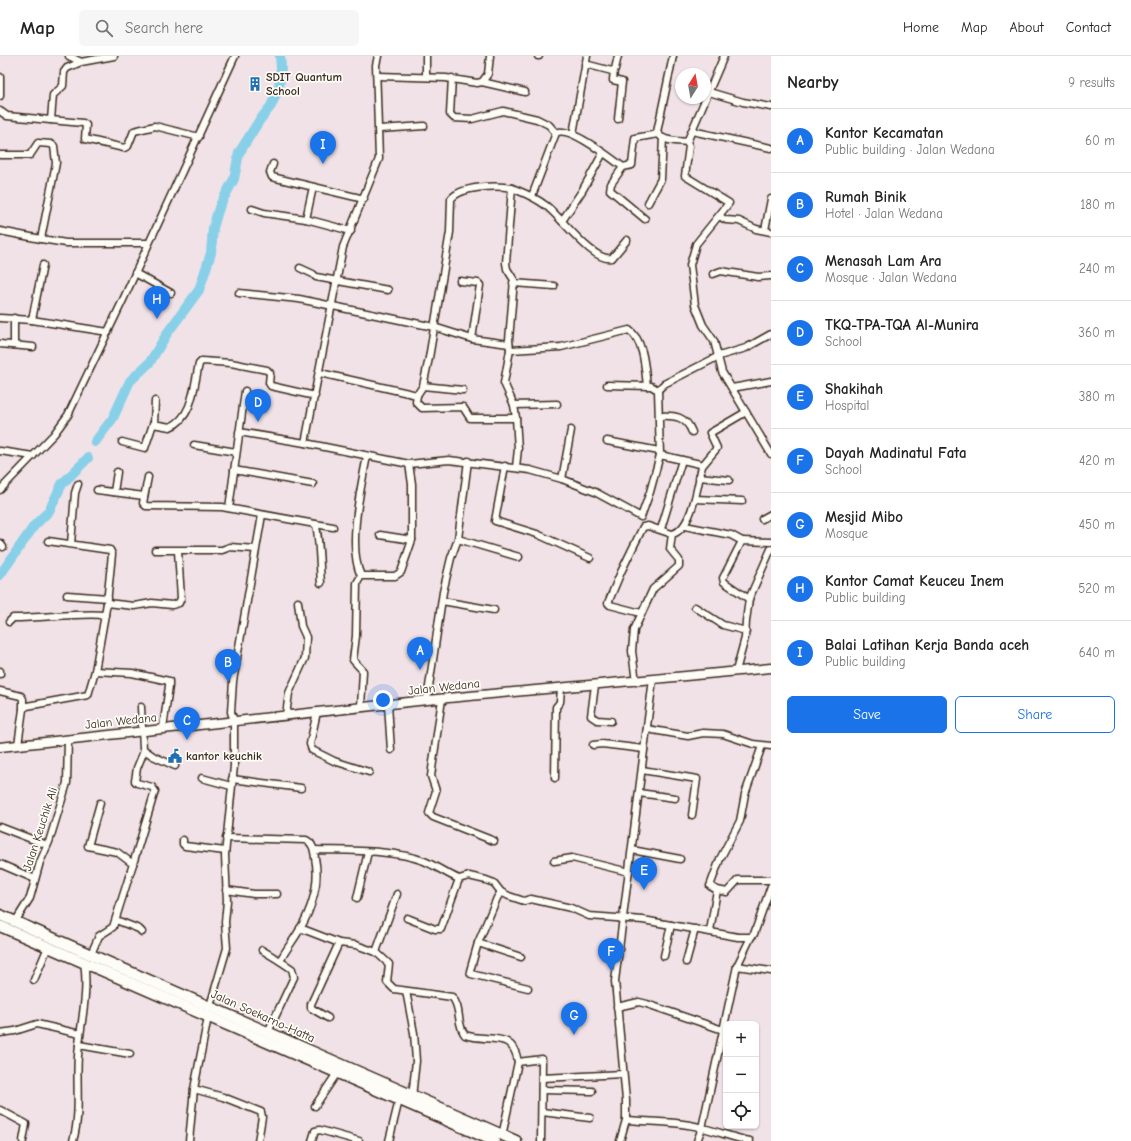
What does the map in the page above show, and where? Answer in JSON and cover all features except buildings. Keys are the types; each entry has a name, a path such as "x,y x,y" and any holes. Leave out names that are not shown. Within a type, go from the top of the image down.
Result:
{"highway":[{"name":"Jalan Soekarno-Hatta","path":"0,915 88,958 209,1011 337,1073 399,1100 498,1138 516,1141"},
{"name":"Jalan Soekarno-Hatta","path":"0,926 48,947 88,958"},
{"name":"Jalan Soekarno-Hatta","path":"209,1011 268,1032 412,1097 498,1138"}],"street":[{"path":"69,56 81,62"},
{"path":"51,120 53,95 63,86 65,70 70,66 81,62 114,56"},
{"path":"0,490 54,434 68,415 108,332 235,56"},
{"path":"305,443 320,373 343,247 351,231 379,159 380,129 378,76 376,65 378,56"},
{"path":"426,56 426,77"},
{"path":"482,82 488,74 490,56"},
{"path":"573,134 587,56"},
{"path":"618,56 613,80 622,82 618,119"},
{"path":"648,203 661,179 660,136 658,126 673,56"},
{"path":"711,85 724,56"},
{"path":"585,64 614,70"},
{"path":"378,76 452,78 482,82 525,92"},
{"path":"0,77 0,96"},
{"path":"452,78 450,114 454,118 472,119 503,111 537,118 549,125 556,133"},
{"path":"711,93 743,102 771,107"},
{"path":"703,104 687,142 689,146 685,176 728,202 719,216 696,244 690,265 695,305 703,325 713,338 722,372 771,454"},
{"path":"0,111 7,116 84,123 85,139 124,148 128,146 134,131 155,126 199,136"},
{"path":"380,129 424,126"},
{"path":"556,133 560,131 573,134 604,153 623,167 628,167 632,164 634,138 660,136 687,142"},
{"path":"692,131 771,148"},
{"path":"532,196 556,133"},
{"path":"0,155 30,155 38,143 51,144 54,146 56,163 41,239"},
{"path":"562,221 582,191 604,153"},
{"path":"273,164 270,172 272,177 364,199"},
{"path":"623,167 611,184 610,190 645,219"},
{"path":"516,418 470,418 463,407 422,408 416,402 417,395 423,386 434,327 450,232 451,199 454,196 482,187 501,186 512,188 532,196 549,208 582,242 606,258 612,258 627,240"},
{"path":"306,219 313,187"},
{"path":"512,188 506,269 513,278 513,283 510,347 504,382 514,405 516,418 518,450 516,467"},
{"path":"719,216 726,220 738,221 756,230 768,231 771,199"},
{"path":"252,210 306,219 351,231"},
{"path":"0,231 66,243 148,243"},
{"path":"32,320 43,265"},
{"path":"300,268 316,277 388,290"},
{"path":"713,274 721,271 758,277 771,276"},
{"path":"135,273 170,293"},
{"path":"460,280 478,283 480,286 472,340"},
{"path":"513,283 554,286"},
{"path":"239,293 290,297 434,327 472,340 510,347 561,348 629,330 639,345 644,361 647,386"},
{"path":"0,318 32,320 108,332"},
{"path":"14,318 14,345"},
{"path":"658,390 664,384 719,356 746,348 771,334"},
{"path":"0,344 33,347"},
{"path":"154,424 170,427 185,415 189,406 198,364 202,361 230,363 266,370 270,373 269,382 271,386 315,396"},
{"path":"320,373 417,395"},
{"path":"732,388 771,381"},
{"path":"608,385 654,386 658,390 660,453 642,516 646,526"},
{"path":"423,386 463,390"},
{"path":"229,508 245,391"},
{"path":"122,442 145,448 154,424 155,401"},
{"path":"514,405 558,404"},
{"path":"646,526 672,534 679,532 685,526 695,499 702,466 717,448 710,433 746,412"},
{"path":"659,416 673,416 682,418 688,423 692,432"},
{"path":"562,479 571,430"},
{"path":"239,432 305,443 409,464 440,460 516,467 562,479 595,492 639,517 642,516"},
{"path":"607,441 660,453 700,464 702,466"},
{"path":"194,446 236,452"},
{"path":"0,450 33,456"},
{"path":"361,707 362,671 353,660 356,636 356,594 357,583 360,576 355,532 367,456"},
{"path":"661,530 682,460"},
{"path":"426,700 442,600 451,558 458,539 468,462"},
{"path":"360,576 399,575 409,552 412,540 412,484 409,464"},
{"path":"505,466 495,521 537,534 590,558"},
{"path":"234,470 313,484"},
{"path":"114,492 117,472"},
{"path":"148,476 143,504 148,506 229,508 333,527"},
{"path":"700,478 730,480"},
{"path":"71,544 75,493 78,484"},
{"path":"97,490 144,496"},
{"path":"695,499 742,501"},
{"path":"762,518 771,514"},
{"path":"189,1141 194,1089 209,1011 227,948 225,922 225,851 232,779 234,721 231,712 233,680 262,515"},
{"path":"315,524 318,530 318,554 321,583"},
{"path":"641,613 610,605 608,603 642,528 646,526"},
{"path":"685,526 731,535 742,541 771,542"},
{"path":"636,682 632,640 634,630 655,587 680,566 679,560 670,549 672,534"},
{"path":"380,536 412,540"},
{"path":"458,539 519,557"},
{"path":"23,710 32,704 87,696 95,671 108,601 111,551 108,549 48,540"},
{"path":"742,541 723,579 749,600"},
{"path":"155,550 222,550 230,547 255,549"},
{"path":"736,671 746,631 749,600 771,549"},
{"path":"67,595 134,606 150,603 172,605 179,603 181,598 178,551"},
{"path":"442,600 494,610"},
{"path":"286,716 289,693 305,658 306,637 301,626 298,602"},
{"path":"695,607 723,625 746,631"},
{"path":"9,622 13,618 48,618 68,614 106,614"},
{"name":"Jalan Wedana","path":"0,749 18,745 141,730 286,716 426,700 636,682 653,679 771,668"},
{"path":"95,671 132,673 168,681 170,684 163,728"},
{"path":"620,1141 626,1120 615,981 653,679"},
{"path":"595,685 591,716 597,720 611,721"},
{"path":"555,778 556,707 560,702 561,688"},
{"path":"0,691 21,696 23,699 18,745"},
{"path":"442,699 431,776 436,791 429,813 433,817 494,841"},
{"path":"388,705 391,750"},
{"path":"73,1141 79,1106 76,1076 80,1034 86,1003 88,958 99,936 111,929 116,920 155,792 152,787 137,783 135,781 137,768 144,751 141,730 141,707"},
{"path":"317,712 310,744 312,750 334,761 369,772"},
{"path":"647,729 688,736 703,732 723,734 762,746 771,746"},
{"name":"Jalan Keuchik Ali","path":"15,922 27,906 66,783 68,739"},
{"path":"593,745 602,744 644,749"},
{"path":"762,746 745,794 740,821 720,859 710,884 711,887 717,890 729,892 738,880 771,880"},
{"path":"144,751 175,766"},
{"path":"642,770 697,779 692,815"},
{"path":"202,778 231,786"},
{"path":"232,779 301,788"},
{"path":"639,793 675,798"},
{"path":"100,803 88,846 117,852 133,864"},
{"path":"0,827 47,846"},
{"path":"226,838 306,840 312,844 317,867 314,897 300,928 280,961"},
{"path":"183,840 183,844 185,846 225,851"},
{"path":"314,850 368,852 423,861 459,879 469,876 494,883 501,892 524,901 531,899 571,908 589,916 624,918 671,924 738,937 751,937"},
{"path":"632,850 680,859"},
{"path":"357,898 368,852"},
{"path":"554,861 572,858 629,872"},
{"path":"0,864 36,879"},
{"path":"407,918 435,929 441,929 459,879"},
{"path":"725,1021 737,966 751,937 758,928 771,886"},
{"path":"226,890 254,894 277,894"},
{"path":"710,931 717,890"},
{"path":"501,892 496,898 478,943 471,966 471,974 528,988"},
{"path":"376,952 397,894"},
{"path":"116,920 139,929 142,932"},
{"path":"664,956 671,924"},
{"path":"300,928 339,943 356,945 376,952 389,964 387,982 390,988 398,991 406,990 452,997 458,1004 461,1028 465,1035 508,1041 516,1049 518,1062 498,1138"},
{"path":"686,962 695,929"},
{"path":"328,1018 311,1008 311,1004 339,943"},
{"path":"478,943 521,957"},
{"path":"34,980 48,947"},
{"path":"262,950 292,968 294,977 268,1032"},
{"path":"737,966 771,971"},
{"path":"406,990 414,1033 416,1061 412,1097"},
{"path":"617,1007 639,1002 723,1030 702,1128 697,1141"},
{"path":"0,1033 15,1031 37,1024 80,1034"},
{"path":"79,1045 130,1054"},
{"path":"518,1062 542,1059 541,1141"},
{"path":"315,1106 337,1073"},
{"path":"542,1078 623,1074"},
{"path":"194,1089 223,1097 261,1112 262,1117 258,1141"},
{"path":"542,1090 592,1091"},
{"path":"389,1141 399,1100"},
{"path":"0,1110 26,1124 23,1141"},
{"path":"542,1112 590,1118"},
{"path":"626,1120 702,1128 750,1141"},
{"path":"312,1141 315,1131 320,1130 359,1141"}],"waterway":[{"path":"95,442 113,418 130,381 150,362 168,332 199,290 211,253 213,228 217,214 220,205 234,179 239,153 259,121 271,106 279,88 281,68 280,56"},
{"path":"0,575 34,526 49,511 62,484 88,458"}],"place":[{"name":"SDIT Quantum School","path":"255,84"},
{"name":"Balai Latihan Kerja Banda aceh","path":"323,164"},
{"name":"Kantor Camat Keuceu Inem","path":"157,319"},
{"name":"TKQ-TPA-TQA Al-Munira","path":"258,422"},
{"name":"Kantor Kecamatan","path":"420,670"},
{"name":"Rumah Binik","path":"228,682"},
{"name":"Menasah Lam Ara","path":"187,740"},
{"name":"kantor keuchik","path":"175,756"},
{"name":"Shakihah","path":"644,890"},
{"name":"Dayah Madinatul Fata","path":"611,971"},
{"name":"Mesjid Mibo","path":"574,1035"}]}
